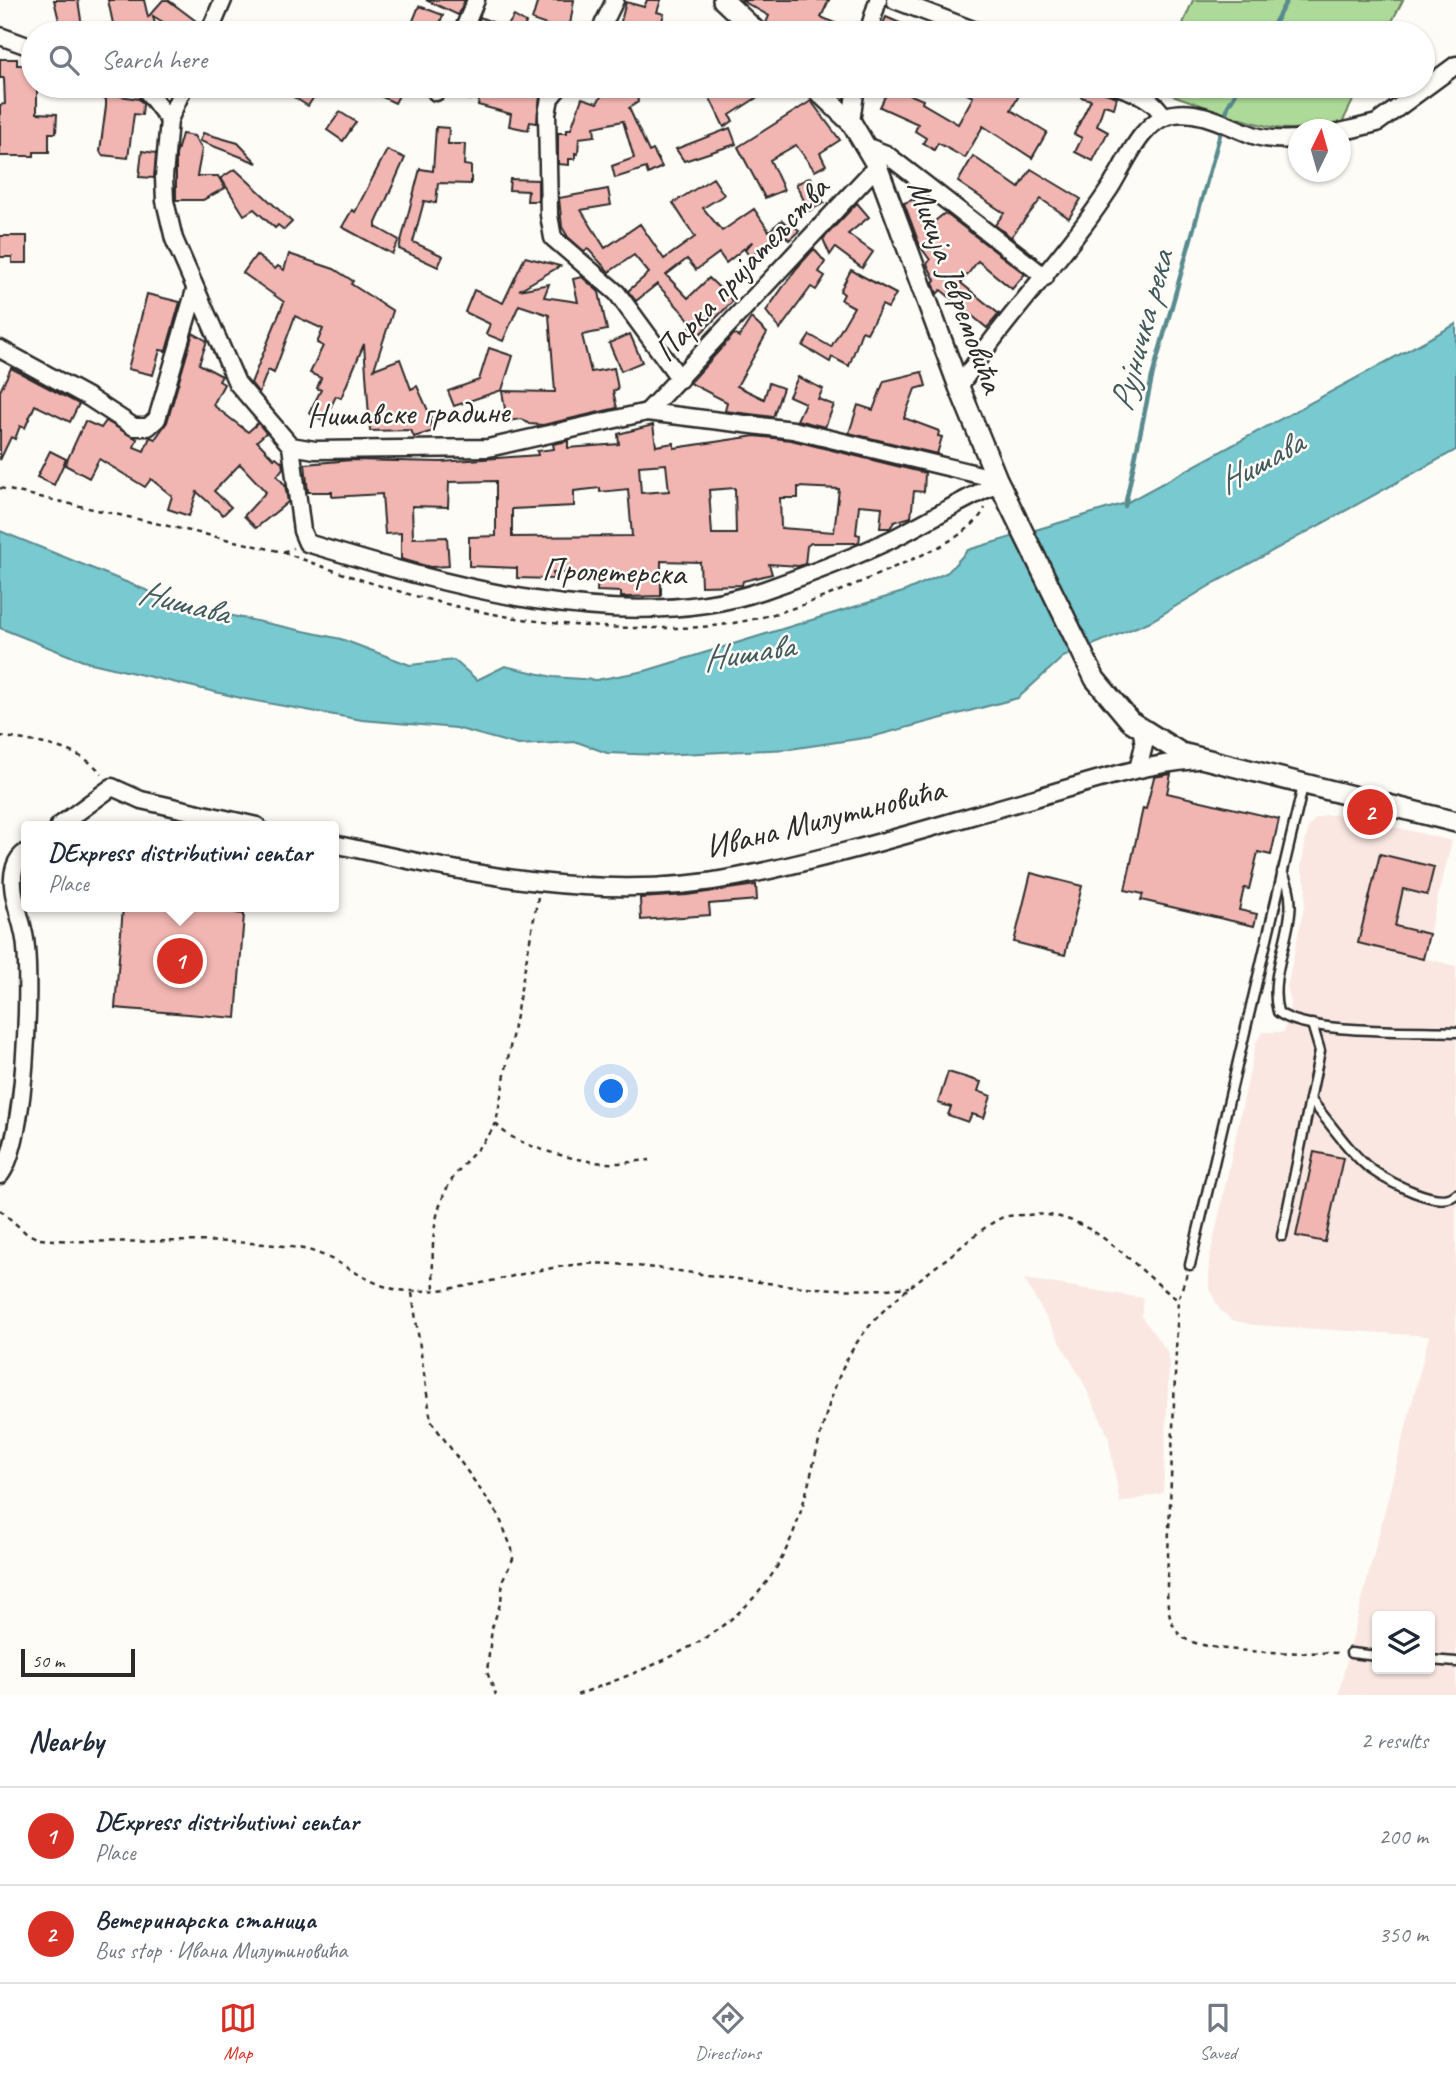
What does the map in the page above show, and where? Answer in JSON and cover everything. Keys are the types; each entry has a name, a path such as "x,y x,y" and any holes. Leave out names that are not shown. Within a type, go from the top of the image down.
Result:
{"street":[{"path":"214,21 223,0"},
{"path":"466,21 476,0"},
{"path":"605,21 615,0"},
{"path":"723,0 745,21"},
{"path":"872,21 878,0"},
{"path":"895,0 950,21"},
{"path":"0,36 21,44"},
{"path":"1435,80 1456,65"},
{"path":"152,98 169,120"},
{"name":"Нишавске градине","path":"179,98 169,120 165,201 174,239 237,383 291,446 315,450 488,448 648,412 793,430 999,481"},
{"path":"550,98 547,114 549,215 553,238 617,293 680,379"},
{"name":"Микија Јевремовића","path":"826,98 851,122 877,166 958,387 1018,522 1095,679"},
{"path":"851,122 854,98"},
{"path":"1147,98 1164,117"},
{"path":"1351,129 1377,123 1411,98"},
{"path":"958,387 1108,191 1145,132 1164,117 1180,114 1233,126 1267,138 1288,139"},
{"path":"868,147 886,154 1045,276"},
{"name":"Парка пријатељства","path":"648,412 877,166"},
{"path":"0,349 77,390 134,427 148,427 157,419 195,290"},
{"path":"291,446 302,531 307,543"},
{"name":"Пролетерска","path":"307,543 413,574 513,596 626,608 684,607 751,594 829,566 892,539 999,481"},
{"name":"Ивана Милутиновића","path":"1095,679 1114,704 1142,732 1201,760 1456,822"},
{"path":"1138,769 1144,746 1142,732"},
{"name":"Ивана Милутиновића","path":"339,845 481,876 541,884 638,885 734,877 815,859 1138,769 1201,760"},
{"path":"66,821 112,787 141,800 235,821"},
{"path":"0,1175 11,1151 21,1097 27,949 13,887 17,862 21,858"}],"lane":[{"path":"1190,1265 1303,786"},
{"path":"1282,872 1289,883 1293,901 1275,1001 1278,1012 1287,1019 1312,1024 1456,1032"},
{"path":"1282,1236 1320,1051 1312,1024"},
{"path":"1311,1099 1370,1169 1430,1199 1444,1201 1456,1194"},
{"path":"1350,1653 1372,1655"},
{"path":"1435,1660 1456,1662"}],"path":[{"path":"0,488 283,552 307,543"},
{"path":"0,736 41,743 91,761 112,787"},
{"path":"434,1288 431,1248 443,1201 453,1178 496,1123 541,884"},
{"path":"496,1123 501,1132 511,1138 563,1155 606,1163 650,1160"},
{"path":"0,1210 26,1233 39,1239 209,1242 301,1248 330,1255 372,1283 412,1291 484,1284 540,1270 613,1264 839,1290 909,1287"},
{"path":"577,1695 685,1651 711,1635 753,1599 787,1551 842,1369 869,1324 909,1287 1002,1217 1046,1213 1109,1239 1149,1279 1178,1300"},
{"path":"1190,1265 1178,1300 1167,1581 1168,1606 1174,1626 1186,1640 1214,1649 1350,1653"},
{"path":"412,1291 431,1421 498,1514 512,1549 513,1559 503,1579 501,1601 492,1628 487,1672 496,1695"}],"shaded area":[{"path":"1342,814 1452,841 1423,958 1456,966 1456,1695 1338,1695 1429,1336 1254,1325 1232,1320 1220,1310 1209,1289 1209,1261 1256,1042 1263,1032 1284,1032 1291,1003 1287,987 1305,902 1306,885 1301,867 1308,828 1315,819 1325,815"},
{"path":"1024,1279 1143,1298 1141,1316 1167,1351 1169,1366 1163,1493 1120,1503 1108,1435 1082,1380"}],"green space":[{"path":"1193,0 1403,0 1392,21 1184,21"},
{"path":"1180,98 1354,98 1344,119 1288,119 1288,129 1256,124"}],"water":[{"name":"Нишава","path":"1456,324 1456,450 1216,582 1151,621 1063,657 1018,698 871,737 790,749 659,755 607,753 577,742 518,745 456,728 362,720 245,699 83,661 0,628 0,531 158,595 214,612 341,639 410,665 454,660 477,680 505,666 553,677 596,680 645,671 903,592 948,572 968,550 1126,503"}],"building":[{"path":"54,0 78,0 81,21 59,21"},
{"path":"108,0 144,0 148,17 163,0 168,0 196,21 161,21 153,16 154,21 112,21"},
{"path":"426,0 465,0 458,15"},
{"path":"538,0 574,0 571,21 532,20"},
{"path":"647,0 661,0 657,12 664,14 662,21 621,21 626,2 644,7"},
{"path":"741,0 829,0 821,17 830,21 767,21 769,16"},
{"path":"419,6 443,15 441,21 413,21"},
{"path":"0,59 17,59 17,65 21,65 21,98 37,98 37,113 57,114 56,133 49,133 49,152 34,152 34,156 0,156 0,105 5,104 4,78 0,78"},
{"path":"99,98 133,98 139,99 143,104 142,115 134,114 128,158 102,155 100,151 106,99"},
{"path":"295,98 313,98 308,106"},
{"path":"384,98 398,98 395,103"},
{"path":"480,98 540,98 537,123 530,122 528,130 509,126 511,114 478,105"},
{"path":"582,98 597,103 600,98 637,98 638,102 629,108 649,152 653,150 662,167 648,174 646,168 615,178 612,166 634,158 623,121 594,127 595,136 579,138 575,159 569,159 569,165 558,164 558,133 567,133 567,129 571,129"},
{"path":"710,98 756,98 730,115 733,121 724,127"},
{"path":"884,98 918,98 923,100 922,103 958,124 972,98 1018,98 1011,110 1047,132 1032,158 983,126 965,158 938,143 934,150 923,143 926,138 915,131 918,124 880,107"},
{"path":"1084,98 1117,98 1114,108 1104,105 1097,126 1108,132 1093,161 1075,152 1082,138 1074,134 1091,100"},
{"path":"811,101 840,140 820,153 826,165 815,171 796,145 770,160 784,190 765,198 738,147"},
{"path":"340,112 356,122 343,141 327,130"},
{"path":"436,127 449,128 448,144 465,144 464,165 471,166 471,184 438,183 436,203 424,201 413,242 443,256 438,267 399,249 420,169 433,171"},
{"path":"730,128 736,144 684,161 676,149"},
{"path":"203,133 238,143 257,163 200,141"},
{"path":"182,134 194,136 202,149 197,176 218,176 225,188 203,200 176,200 176,155"},
{"path":"387,150 405,158 376,223 376,227 399,240 392,254 342,227 352,210 355,212"},
{"path":"142,151 156,153 154,178 139,177"},
{"path":"973,156 1019,188 1031,169 1081,199 1069,218 1041,199 1011,237 1038,258 995,225 1004,213 958,182"},
{"path":"235,169 292,222 284,230 278,225 275,228 254,209 244,215 221,178"},
{"path":"811,177 824,203 809,211 796,184"},
{"path":"713,178 724,195 703,208 722,231 754,209 769,231 782,220 787,225 791,221 799,231 789,240 784,234 750,257 745,250 753,241 726,263 719,253 696,270 687,259 666,275 688,298 709,278 733,301 698,336 690,327 692,325 687,317 657,284 636,301 628,291 649,273 634,255 609,272 588,249 584,251 568,237 562,227 559,198 608,189 611,205 581,210 605,248 640,224 664,259 695,237 673,203"},
{"path":"510,179 538,180 538,201 527,201 528,191 509,190"},
{"path":"914,199 926,228 945,213 1025,274 1012,289 978,261 961,283 999,314 987,328 941,290 937,294 933,282 935,280 927,264 930,260 920,246 904,203"},
{"path":"857,203 869,217 848,234 873,252 862,268 835,248 830,255 823,239"},
{"path":"0,236 27,236 27,263 12,263 12,257 0,257"},
{"path":"814,249 825,262 819,272 825,276 816,290 811,287 780,329 766,311"},
{"path":"289,254 334,269 353,281 351,284 393,311 374,369 400,359 411,389 417,386 431,417 429,418 433,431 414,437 411,430 370,431 364,344 341,398 336,396 324,421 309,413 321,390 317,388 321,378 310,373 323,346 317,343 323,329 295,316 274,373 268,370 259,393 251,383 284,302 243,273 256,255 275,269 278,266 284,270"},
{"path":"525,257 560,266 519,290 549,284 544,297 578,302 573,279 582,277 599,292 607,330 582,335 591,372 614,368 618,389 613,391 617,408 543,425 529,424 522,419 507,421 502,391 555,392 549,315 519,305 503,341 486,334 490,324 465,312 474,290 503,303"},
{"path":"851,270 896,294 888,308 882,305 867,333 862,331 849,366 832,357 830,362 803,346 810,335 831,347 854,307 841,300 844,294 840,291"},
{"path":"147,294 180,302 166,351 160,350 153,375 128,369"},
{"path":"751,318 767,333 737,386 764,399 769,383 783,388 773,417 725,411 727,402 690,383 734,334 739,337"},
{"path":"193,333 207,341 199,364 222,376 219,381 224,384 213,405 248,432 258,423 266,433 257,441 274,459 276,457 282,462 283,468 277,476 285,485 288,502 256,528 244,516 266,492 240,464 214,491 231,507 223,515 197,492 189,516 168,509 172,496 151,479 145,487 99,459 89,478 65,465 85,421 101,428 106,421 137,439 134,447 144,451 150,437 155,439 167,422"},
{"path":"630,334 642,362 621,371 609,343"},
{"path":"489,348 513,356 502,390 454,406 448,391 479,380"},
{"path":"11,368 79,404 70,422 35,405 25,428 20,426 15,439 11,437 0,460 0,391"},
{"path":"922,372 926,386 915,389 904,418 939,431 938,436 942,437 937,454 849,433 858,405 873,410 884,381"},
{"path":"798,377 823,389 818,399 834,405 825,427 797,420 805,403 789,396"},
{"path":"653,425 656,446 674,443 674,448 755,436 791,440 925,473 924,492 914,491 911,517 894,522 890,528 880,528 882,507 859,505 856,534 860,535 859,543 811,543 807,546 805,564 769,564 772,574 743,581 742,585 701,586 700,562 661,561 661,596 621,597 621,592 597,591 598,573 553,573 553,579 517,578 517,568 469,566 469,537 496,536 496,481 449,482 448,507 412,506 413,538 447,537 449,566 430,567 401,559 401,533 385,534 382,494 332,497 332,492 308,492 305,464 352,460 441,462 538,455 537,451 554,449 553,444 568,441 568,448 619,444 618,434","holes":["666,464 669,491 641,493 639,466","798,487 839,489 834,532 781,528 780,498 798,498","735,488 736,534 712,534 709,490","628,489 632,536 512,537 512,509 574,506 574,491"]},
{"path":"50,451 66,459 54,485 37,477"},
{"path":"1171,774 1167,793 1279,819 1271,855 1258,852 1249,889 1244,888 1239,910 1257,914 1254,926 1141,900 1143,894 1125,890 1143,808 1146,809 1154,777"},
{"path":"1380,854 1434,867 1427,895 1403,889 1395,926 1429,934 1423,959 1358,943"},
{"path":"1031,873 1082,886 1065,955 1014,942"},
{"path":"756,885 757,900 709,904 710,915 641,920 640,898 687,895"},
{"path":"123,912 244,914 236,1018 115,1008"},
{"path":"948,1072 981,1082 978,1091 991,1096 984,1118 972,1114 968,1122 948,1115 951,1107 938,1103"},
{"path":"1314,1152 1343,1158 1325,1242 1296,1236"}],"waterway":[{"name":"Рујничка река","path":"1276,21 1287,0"},
{"name":"Рујничка река","path":"1125,506 1152,377 1228,106 1233,98"}],"place":[{"name":"Ветеринарска станица","path":"1370,812"},
{"name":"DExpress distributivni centar","path":"180,961"}]}
